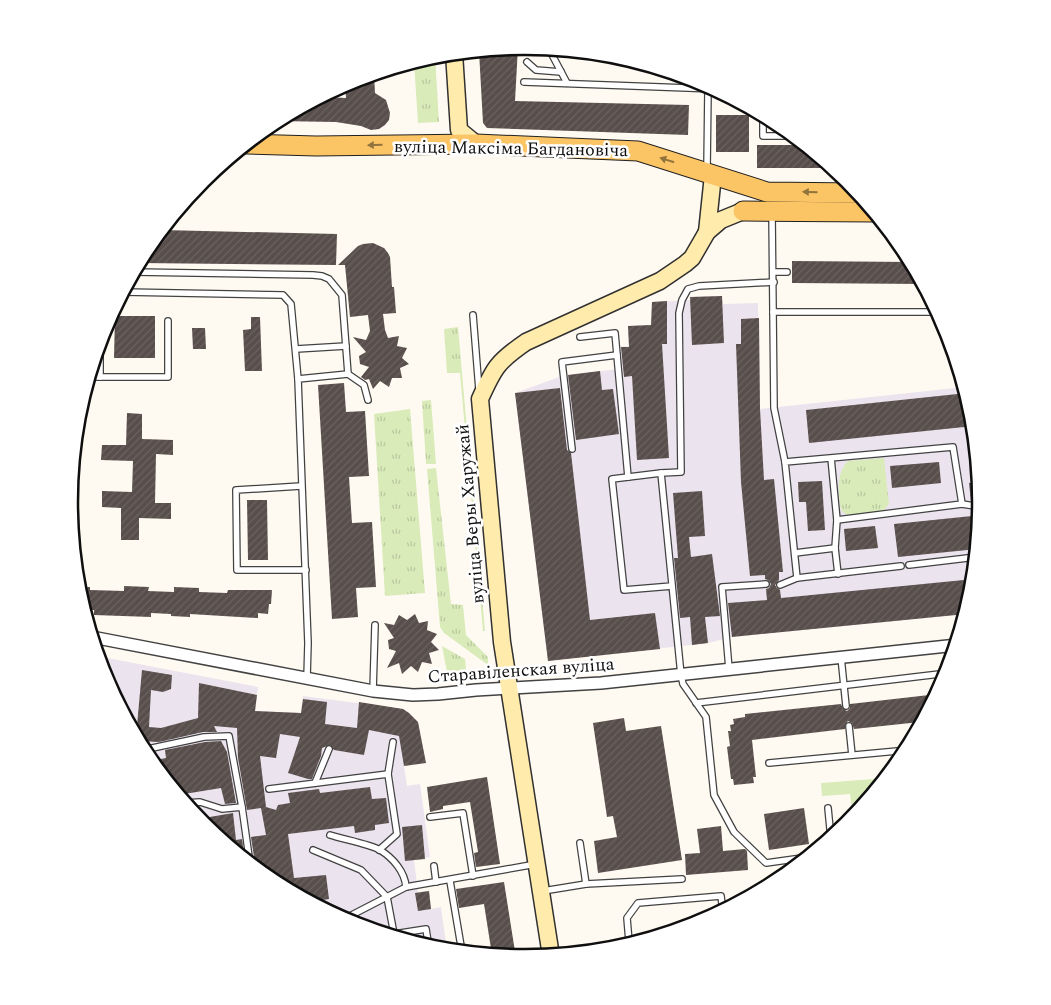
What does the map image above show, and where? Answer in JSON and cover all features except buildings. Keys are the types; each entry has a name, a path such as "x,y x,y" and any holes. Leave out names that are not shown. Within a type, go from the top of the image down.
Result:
{"main road":[{"path":"455,61 459,130 476,144"},
{"path":"440,144 449,130 450,121 448,62"},
{"name":"вуліца Максіма Багдановіча","path":"257,144 316,146 476,144 638,151 767,192 849,193"},
{"path":"708,232 710,174"},
{"path":"743,211 866,212"},
{"name":"вуліца Веры Харужай","path":"550,949 502,642 480,399 492,370 507,355 526,342 660,281 692,258 708,232 721,220 743,211"}],"street":[{"name":"Старавіленская вуліца","path":"100,638 373,691 413,695 601,683 949,646"}],"lane":[{"path":"553,56 567,84"},
{"path":"527,62 536,70 561,72"},
{"path":"524,82 695,88"},
{"path":"710,174 712,96"},
{"path":"763,123 763,136 782,136"},
{"path":"772,210 774,408 785,462 797,578"},
{"path":"142,272 322,276 328,279 342,295 348,374"},
{"path":"773,272 787,272"},
{"path":"672,586 624,590 612,479 681,472 679,313 682,300 688,289 699,286 774,282"},
{"path":"131,292 283,295 291,304 298,378 306,570 307,678"},
{"path":"773,312 930,312"},
{"path":"473,315 480,399"},
{"path":"96,377 168,377 168,321"},
{"path":"580,337 615,332 628,477"},
{"path":"296,349 346,346"},
{"path":"572,449 562,362 617,356"},
{"path":"100,365 100,377"},
{"path":"298,378 348,374 364,385 368,400"},
{"path":"785,462 953,447 962,504"},
{"path":"831,458 837,520 835,548 838,574"},
{"path":"661,473 681,674 683,684 706,717 714,794 734,832 766,863 796,860"},
{"path":"301,486 236,490 237,570 306,570"},
{"path":"837,520 962,504 973,506"},
{"path":"795,553 835,548"},
{"path":"909,566 969,558"},
{"path":"780,585 797,578 901,566"},
{"path":"729,669 722,587 766,584"},
{"path":"373,691 375,625"},
{"path":"841,657 846,706"},
{"path":"696,703 939,674"},
{"path":"848,726 852,756"},
{"path":"151,748 204,737 229,736 249,854"},
{"path":"379,850 397,834 388,774 393,742"},
{"path":"315,783 329,749"},
{"path":"769,763 898,751"},
{"path":"269,789 388,774"},
{"path":"194,803 200,802 222,810 242,807"},
{"path":"828,808 830,830"},
{"path":"430,817 463,813 473,876"},
{"path":"330,835 379,850 400,868 406,880 406,888"},
{"path":"580,843 586,884"},
{"path":"313,850 361,870 387,897 393,929"},
{"path":"352,915 406,888 536,864"},
{"path":"434,866 436,882"},
{"path":"541,892 586,884 682,879"},
{"path":"450,880 461,945"},
{"path":"629,938 627,918 638,903 721,896 722,904"},
{"path":"405,934 426,929 427,939"}],"shaded area":[{"path":"722,296 723,304 758,303 760,409 958,388 969,444 973,502 969,561 959,615 732,637 708,643 548,661 515,393 565,375 620,369 619,347 629,346 628,326 651,325 652,302 690,300 690,297"},
{"path":"106,658 258,687 255,711 301,713 303,696 403,709 409,713 418,722 426,763 404,766 407,786 420,784 430,857 414,860 418,892 429,891 431,909 441,907 446,942 410,935 354,916 302,890 253,858 209,819 170,775 138,726 124,700"}],"green space":[{"path":"436,65 439,122 418,123 414,69"},
{"path":"458,327 471,475 469,475 460,373 447,373 444,329"},
{"path":"431,400 436,464 426,464 422,401"},
{"path":"410,409 425,593 385,596 374,414"},
{"path":"884,458 889,504 883,511 847,515 841,510 839,491 841,471 844,466 848,461"},
{"path":"436,468 451,604 463,605 466,635 488,657 488,665 444,633 440,627 427,469"},
{"path":"472,483 485,631 483,631 470,484"},
{"path":"442,646 465,659 467,679 448,677"},
{"path":"878,779 852,809 850,794 822,796 821,783"}]}
